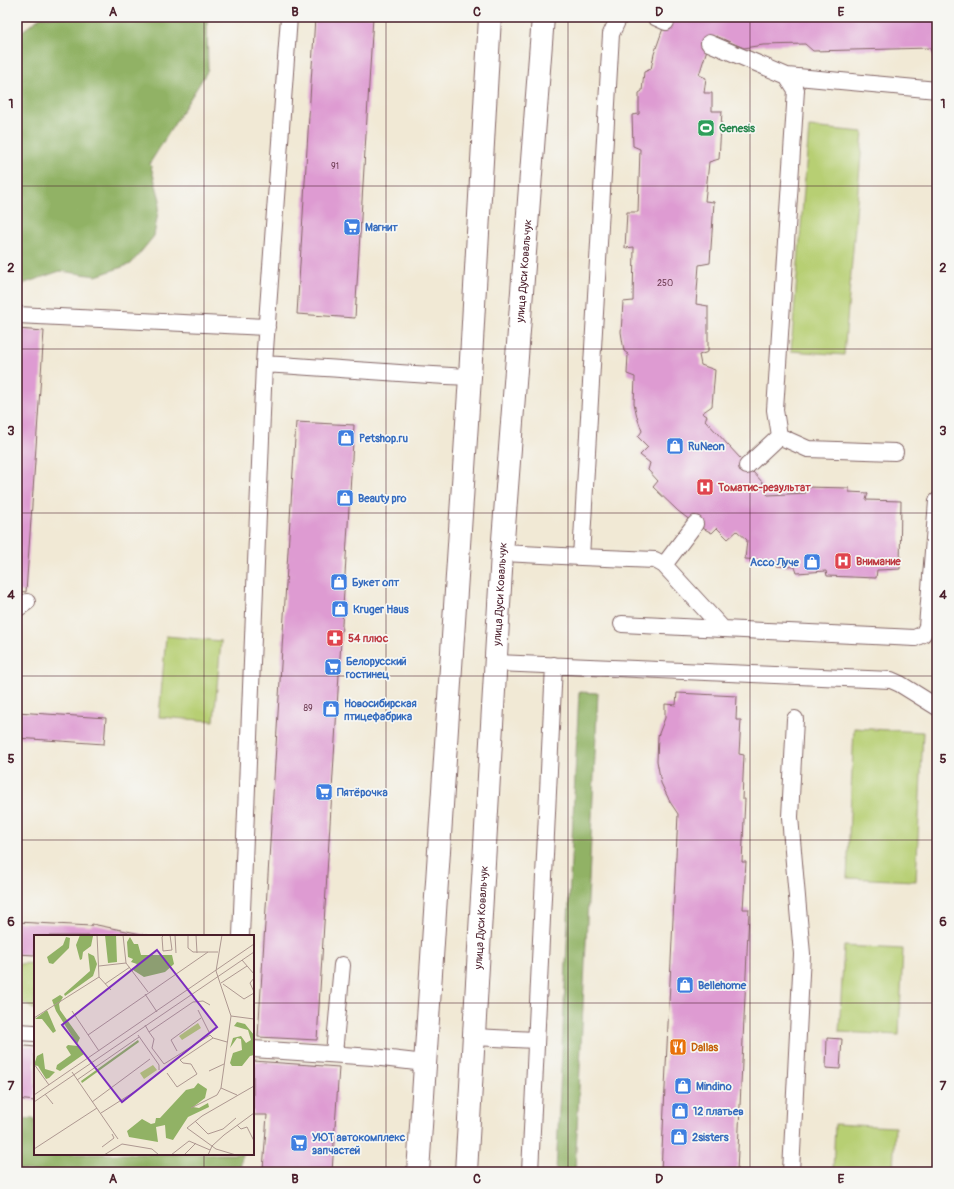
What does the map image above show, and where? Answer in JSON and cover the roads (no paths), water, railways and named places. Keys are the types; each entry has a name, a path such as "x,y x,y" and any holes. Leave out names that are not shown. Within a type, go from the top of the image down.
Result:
{"main road":[{"path":"418,1172 470,377 490,17"},
{"name":"улица Дуси Ковальчук","path":"466,1172 502,553 542,17"}],"lane":[{"path":"241,935 264,364 290,17"},
{"path":"581,557 611,34 619,17"},
{"path":"709,43 787,76 937,90"},
{"path":"779,436 775,410 796,90 787,76"},
{"path":"17,315 267,327"},
{"path":"264,364 367,370 412,375 470,377"},
{"path":"779,436 808,449 895,452"},
{"path":"747,466 779,436"},
{"path":"622,624 914,638 923,634 927,627 937,501"},
{"path":"664,565 695,524"},
{"path":"502,553 655,560 664,565 722,629"},
{"path":"496,662 891,680 937,707"},
{"path":"530,1172 554,665"},
{"path":"791,1172 802,954 790,817 795,719"},
{"path":"334,1054 342,965"},
{"path":"17,1032 34,1033"},
{"path":"474,1037 536,1040"},
{"path":"254,1049 373,1057 425,1063"}],"place":[{"name":"Genesis","path":"706,128"},
{"name":"Магнит","path":"352,227"},
{"name":"Petshop.ru","path":"346,438"},
{"name":"RuNeon","path":"675,446"},
{"name":"Томатис-результат","path":"705,487"},
{"name":"Beauty pro","path":"345,498"},
{"name":"Внимание","path":"843,561"},
{"name":"Ассо Луче","path":"812,562"},
{"name":"Букет опт","path":"339,582"},
{"name":"Kruger Haus","path":"340,609"},
{"name":"54 плюс","path":"335,638"},
{"name":"Белорусский гостинец","path":"333,667"},
{"name":"Новосибирская птицефабрика","path":"331,709"},
{"name":"Пятёрочка","path":"324,792"},
{"name":"Bellehome","path":"685,985"},
{"name":"Dallas","path":"678,1047"},
{"name":"Mindino","path":"683,1086"},
{"name":"12 платьев","path":"680,1111"},
{"name":"2sisters","path":"679,1137"},
{"name":"УЮТ автокомплекс запчастей","path":"299,1143"}]}
